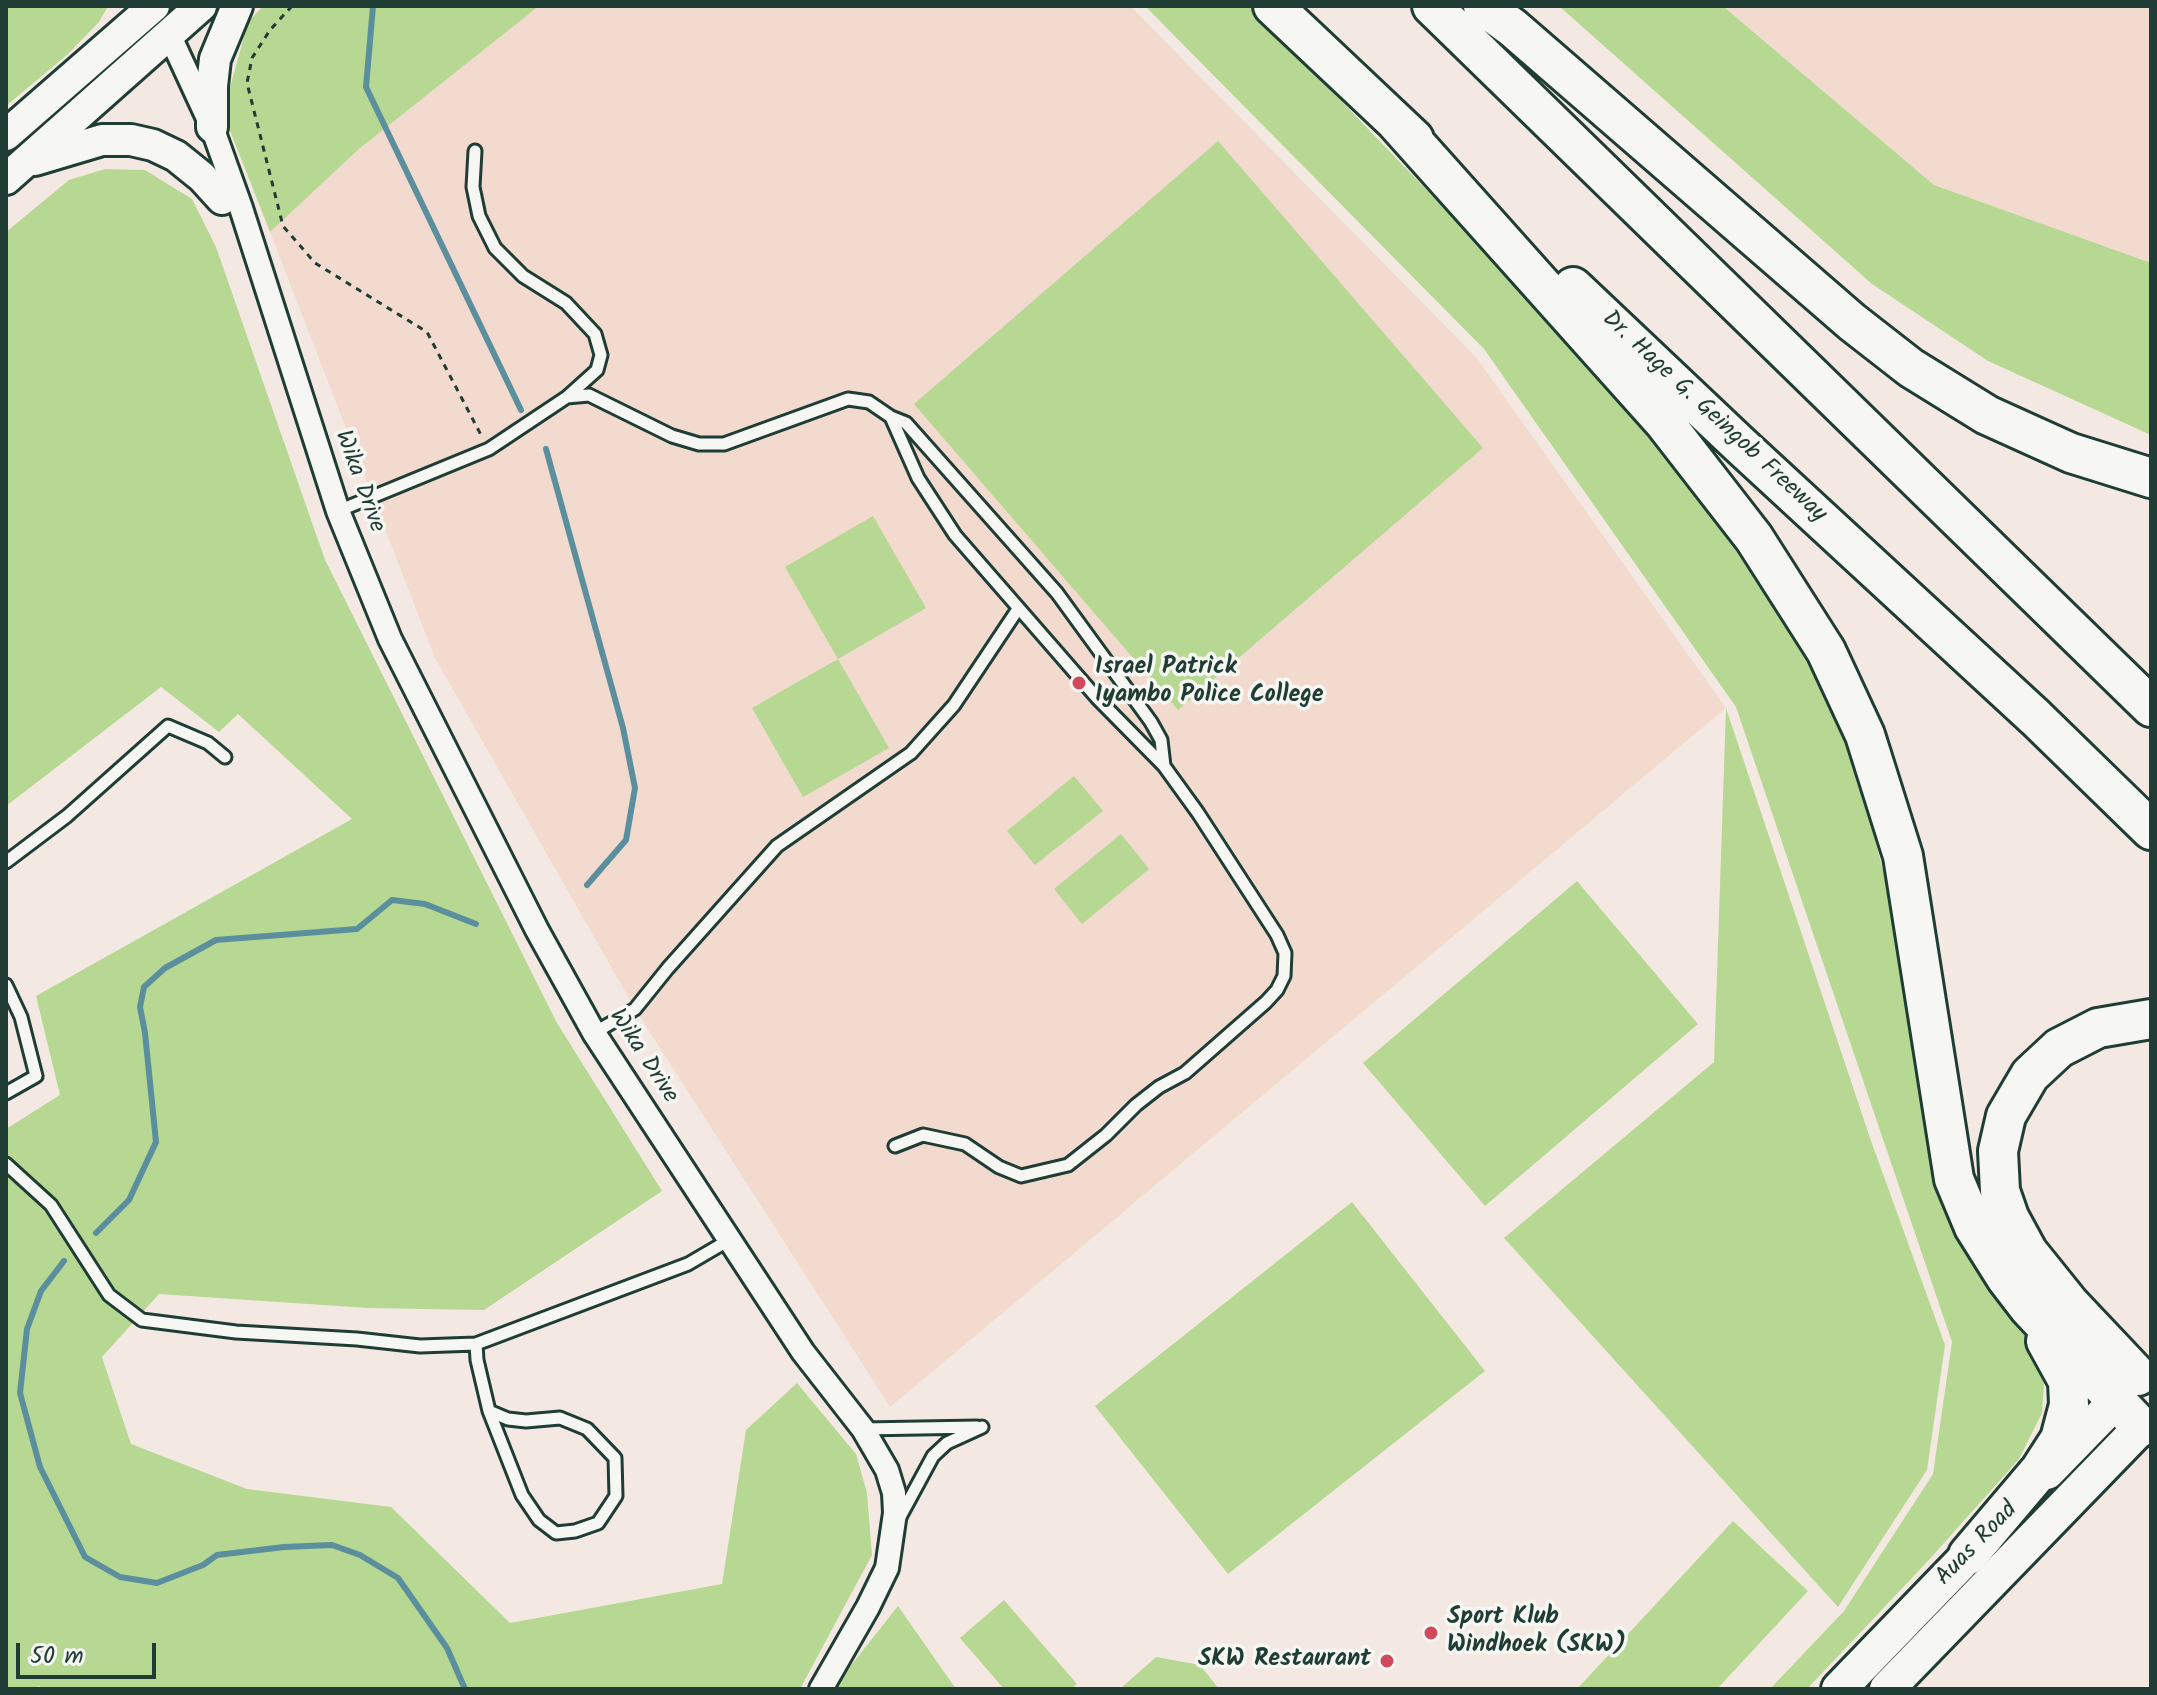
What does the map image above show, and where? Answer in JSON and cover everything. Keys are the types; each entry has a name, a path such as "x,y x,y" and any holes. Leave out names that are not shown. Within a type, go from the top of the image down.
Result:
{"highway":[{"name":"Dr. Hage G. Geingob Freeway","path":"1273,6 2036,718 2151,830"},
{"path":"1432,6 2151,707"},
{"path":"1483,6 1525,38 1852,322 1911,368 1987,415 2057,447 2151,478"},
{"path":"1395,121 1664,422 1754,538 1826,651 1865,735 1903,856 1954,1179 1974,1227 2029,1308 2068,1381 2069,1405 2060,1439 2040,1470 1968,1555"},
{"path":"2132,1401 2069,1303 2028,1252 2009,1217 2000,1191 1998,1151 2006,1116 2030,1075 2059,1048 2098,1028 2151,1019"},
{"path":"2029,1308 2132,1401"}],"main road":[{"path":"6,135 154,6"},
{"path":"16,171 201,6"},
{"path":"212,127 215,59 237,6"},
{"path":"16,171 102,140 131,140 153,145 176,156 202,177 222,199"},
{"name":"Auas Road","path":"1839,1689 1968,1555 2132,1401"},
{"name":"Auas Road","path":"1887,1689 2132,1401"}],"street":[{"name":"Wika Drive","path":"164,39 212,127 338,511 390,639 537,930 594,1033 803,1352 863,1429 887,1470 894,1493 895,1513 887,1568 821,1689"},
{"name":"Wika Drive","path":"164,39 286,375 310,425"}],"lane":[{"path":"338,511 489,449 567,397 597,370 601,355 595,334 566,303 523,276 495,248 479,216 476,202 473,187 475,151"},
{"path":"567,397 589,395 672,436 699,444 724,444 848,399 869,402 906,423 1057,593 1151,722 1161,740 1164,766"},
{"path":"891,417 918,478 955,535 1097,698 1164,766 1277,935 1285,953 1284,976 1277,990 1185,1073 1159,1087 1136,1105 1106,1135 1068,1165 1021,1176 999,1167 965,1144 923,1135 895,1146"},
{"path":"594,1033 635,1009 777,846 911,753 954,705 1018,609"},
{"path":"6,862 67,816 168,726 208,743 225,757"},
{"path":"6,985 21,1017 36,1076 6,1093"},
{"path":"6,1164 51,1205 109,1295 142,1320 236,1332 431,1346 476,1344 688,1264 729,1240"},
{"path":"476,1344 489,1411 522,1495 539,1520 556,1533 575,1531 598,1523 616,1496 615,1458 587,1429 560,1418 517,1420 489,1411"},
{"path":"863,1429 982,1427 947,1443 933,1456 892,1532"}],"path":[{"path":"292,6 270,30 252,58 247,83 283,226 315,263 427,332 489,449"}],"shaded area":[{"name":"Israel Patrick Iyambo Police College","path":"539,6 1130,6 1476,357 1726,708 890,1407 635,1009 435,658 270,232 359,149"},
{"path":"1724,6 2151,6 2151,263 1934,185"}],"green space":[{"path":"6,6 108,6 99,22 68,54 6,106"},
{"path":"263,6 539,6 359,149 270,232 223,113 248,22"},
{"path":"1145,6 1250,6 1560,329 1770,584 1807,651 1854,758 1905,956 1934,1148 1992,1294 2024,1332 2045,1369 2042,1413 2019,1459 1807,1689 1770,1689 1844,1611 1933,1474 1952,1342 1736,707 1484,349"},
{"path":"1559,6 1723,6 1934,185 2151,263 2151,435 1988,361 1872,284"},
{"path":"1218,141 1483,448 1178,710 914,404"},
{"path":"105,169 145,170 192,199 216,247 325,560 557,1023 662,1191 484,1310 368,1308 159,1294 102,1357 131,1444 247,1489 391,1507 510,1623 722,1584 746,1430 797,1383 856,1454 867,1493 872,1555 800,1689 42,1689 39,1686 35,1689 10,1689 6,1683 6,1129 60,1095 36,996 352,819 238,714 219,732 161,687 6,806 6,232 69,180"},
{"path":"873,516 926,608 838,659 785,567"},
{"path":"838,659 889,748 803,797 752,708"},
{"path":"1726,708 1871,1141 1945,1345 1927,1470 1838,1607 1504,1238 1714,1062"},
{"path":"1074,776 1103,811 1035,865 1007,831"},
{"path":"1121,834 1149,869 1082,924 1054,889"},
{"path":"1577,881 1698,1024 1485,1206 1363,1063"},
{"path":"1352,1202 1485,1371 1228,1574 1095,1406"},
{"path":"1733,1521 1808,1591 1717,1689 1577,1689"},
{"path":"1004,1600 1077,1684 1071,1689 1004,1689 960,1638"},
{"path":"898,1606 956,1689 837,1689 841,1678"},
{"path":"1156,1657 1200,1665 1219,1689 1120,1689"}],"waterway":[{"path":"373,6 366,87 521,410"},
{"path":"546,449 623,728 635,788 626,840 587,885"},
{"path":"96,1233 129,1200 156,1142 140,1007 144,987 165,968 216,940 357,929 392,900 425,904 476,924"},
{"path":"64,1261 41,1291 27,1329 20,1393 40,1467 85,1557 120,1577 157,1583 203,1565 217,1555 332,1545 360,1555 398,1578 447,1648 465,1689"}],"place":[{"name":"Israel Patrick Iyambo Police College","path":"1079,683"},
{"name":"Sport Klub Windhoek (SKW)","path":"1431,1633"},
{"name":"SKW Restaurant","path":"1387,1661"}]}
